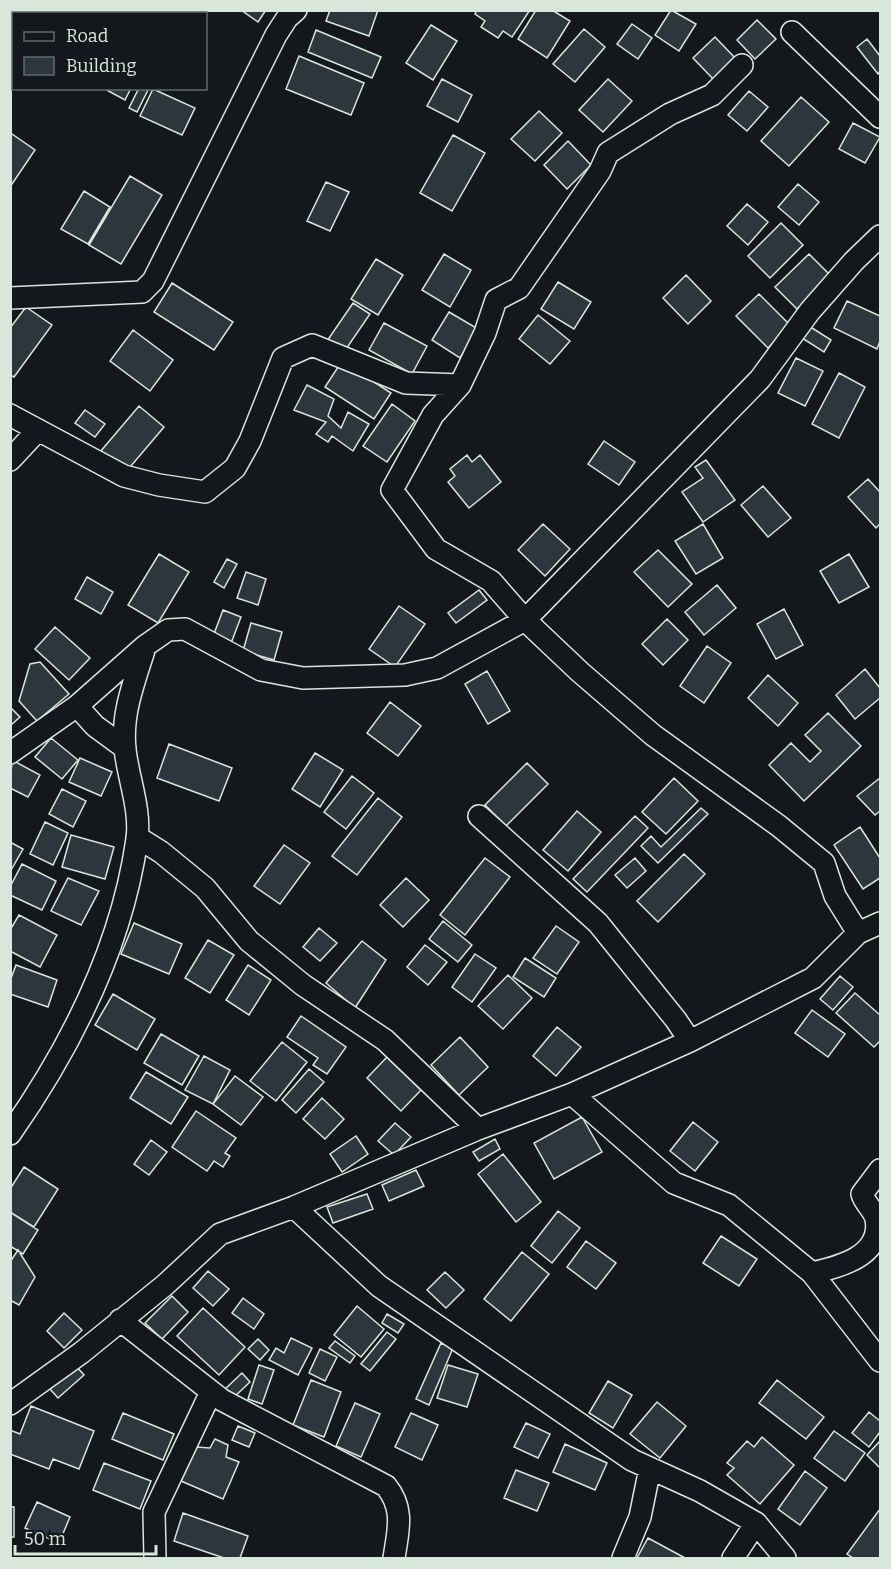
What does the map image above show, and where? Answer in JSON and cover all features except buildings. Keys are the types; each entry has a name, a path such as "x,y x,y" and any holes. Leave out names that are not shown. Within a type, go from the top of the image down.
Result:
{"street":[{"path":"10,298 142,292 153,281 276,35 286,18 296,10"},
{"path":"792,32 880,117"},
{"path":"742,65 712,95 670,114 608,153 600,171 519,288 496,300 485,333 460,385 433,415 392,490 436,549 491,581 525,620 580,672 653,735 779,826 824,863 835,896 858,933"},
{"path":"10,753 77,706 145,646 168,630 185,628 261,670 303,678 405,675 437,668 525,620 760,379 810,311 854,261 880,236"},
{"path":"10,416 124,476 159,486 206,492 235,468 250,441 283,357 312,345 406,383 460,385"},
{"path":"10,460 38,430"},
{"path":"10,1134 46,1083 98,974 122,903 137,837 136,808 125,747 125,716 145,646"},
{"path":"77,706 95,726 125,747"},
{"path":"479,816 598,923 676,1020 690,1041"},
{"path":"137,837 161,852 205,888 249,941 303,985 385,1040 478,1129"},
{"path":"10,1404 81,1353 165,1285 220,1234 294,1207 478,1129 572,1094 690,1041 813,978 858,933 880,923"},
{"path":"572,1094 674,1183 729,1205 812,1273 880,1361"},
{"path":"812,1273 856,1260 874,1242 877,1227 875,1215 865,1203 862,1194 880,1170"},
{"path":"294,1207 379,1286 569,1419 632,1460 700,1491 756,1523 785,1558"},
{"path":"120,1320 211,1392 387,1486 396,1498 399,1517 394,1558"},
{"path":"154,1558 154,1512 211,1392"},
{"path":"623,1558 640,1517 650,1468"},
{"path":"733,1558 756,1523"}]}
